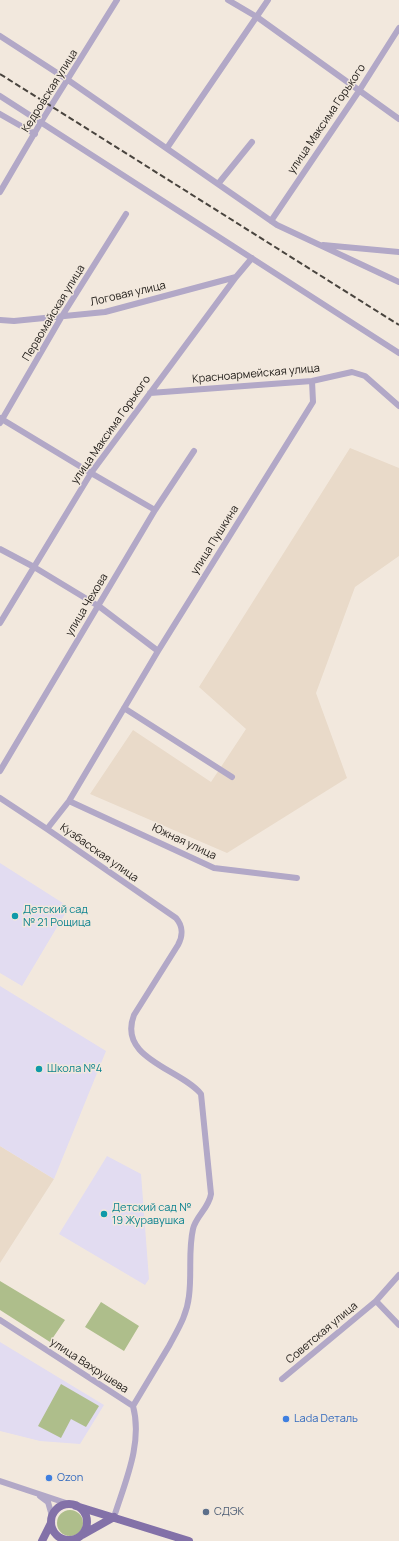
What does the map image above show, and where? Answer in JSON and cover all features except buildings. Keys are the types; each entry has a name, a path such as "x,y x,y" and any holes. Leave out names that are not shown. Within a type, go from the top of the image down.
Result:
{"main road":[{"path":"72,1505 82,1510 87,1522 86,1529 77,1538"},
{"path":"42,1541 56,1510 62,1506 72,1505 189,1541"},
{"path":"52,1519 52,1529 56,1535 62,1539 69,1540 77,1538 114,1517"}],"street":[{"name":"Кедровская улица","path":"0,192 41,122 117,0"},
{"path":"228,0 257,17 399,119"},
{"path":"167,148 268,0"},
{"name":"улица Максима Горького","path":"271,221 359,91 399,28"},
{"path":"0,36 68,80 271,221 399,282"},
{"path":"0,96 399,353"},
{"path":"0,114 34,134"},
{"path":"218,184 252,142"},
{"name":"Первомайская улица","path":"1,420 62,316 126,214"},
{"path":"317,244 399,252"},
{"name":"улица Максима Горького","path":"0,623 91,473 236,277 252,258"},
{"name":"Логовая улица","path":"0,320 14,321 105,312 236,277"},
{"name":"Красноармейская улица","path":"150,393 312,381 352,372 365,376 399,406"},
{"name":"улица Пушкина","path":"47,828 69,801 158,651 312,402 312,381"},
{"path":"1,420 155,510"},
{"name":"улица Чехова","path":"0,771 155,510 194,451"},
{"path":"0,549 34,567 98,606 158,651"},
{"path":"124,708 232,777"},
{"name":"Кузбасская улица","path":"0,798 47,828 176,918 181,928 181,937 178,945 134,1015 131,1025 131,1033 135,1042 150,1059 194,1086 201,1094 211,1194 207,1206 197,1218 192,1235 190,1245 191,1265 189,1296 184,1320 154,1373 132,1406"},
{"name":"Южная улица","path":"69,801 214,868 296,878"},
{"name":"Советская улица","path":"282,1379 376,1301 399,1275"},
{"path":"376,1301 399,1325"},
{"name":"улица Вахрушева","path":"0,1320 132,1406 136,1424 136,1437 114,1517"},
{"path":"0,1481 72,1505"},
{"path":"38,1494 48,1502 52,1519"}],"shaded area":[{"path":"350,448 399,468 399,556 355,587 316,693 347,778 227,853 90,794 133,730 211,782 246,729 199,687"},
{"path":"0,863 69,907 22,986 0,973"},
{"path":"0,986 106,1051 54,1179 0,1146"},
{"path":"0,1146 54,1179 0,1263"},
{"path":"107,1156 141,1174 149,1279 145,1285 59,1234"},
{"path":"0,1342 104,1405 80,1444 40,1441 0,1431"}],"green space":[{"path":"0,1281 65,1320 50,1342 0,1310"},
{"path":"101,1302 139,1326 124,1351 85,1327"},
{"path":"61,1384 99,1406 86,1427 71,1419 61,1438 38,1426"},
{"path":"70,1510 79,1514 83,1523 79,1532 70,1536 61,1532 57,1523 61,1514"}],"railway":[{"path":"0,74 399,325"}],"place":[{"name":"Детский сад № 21 Рощица","path":"15,916"},
{"name":"Школа №4","path":"39,1069"},
{"name":"Детский сад № 19 Журавушка","path":"104,1214"},
{"name":"Lada Dеталь","path":"286,1419"},
{"name":"Ozon","path":"49,1478"},
{"name":"СДЭК","path":"206,1512"}]}
